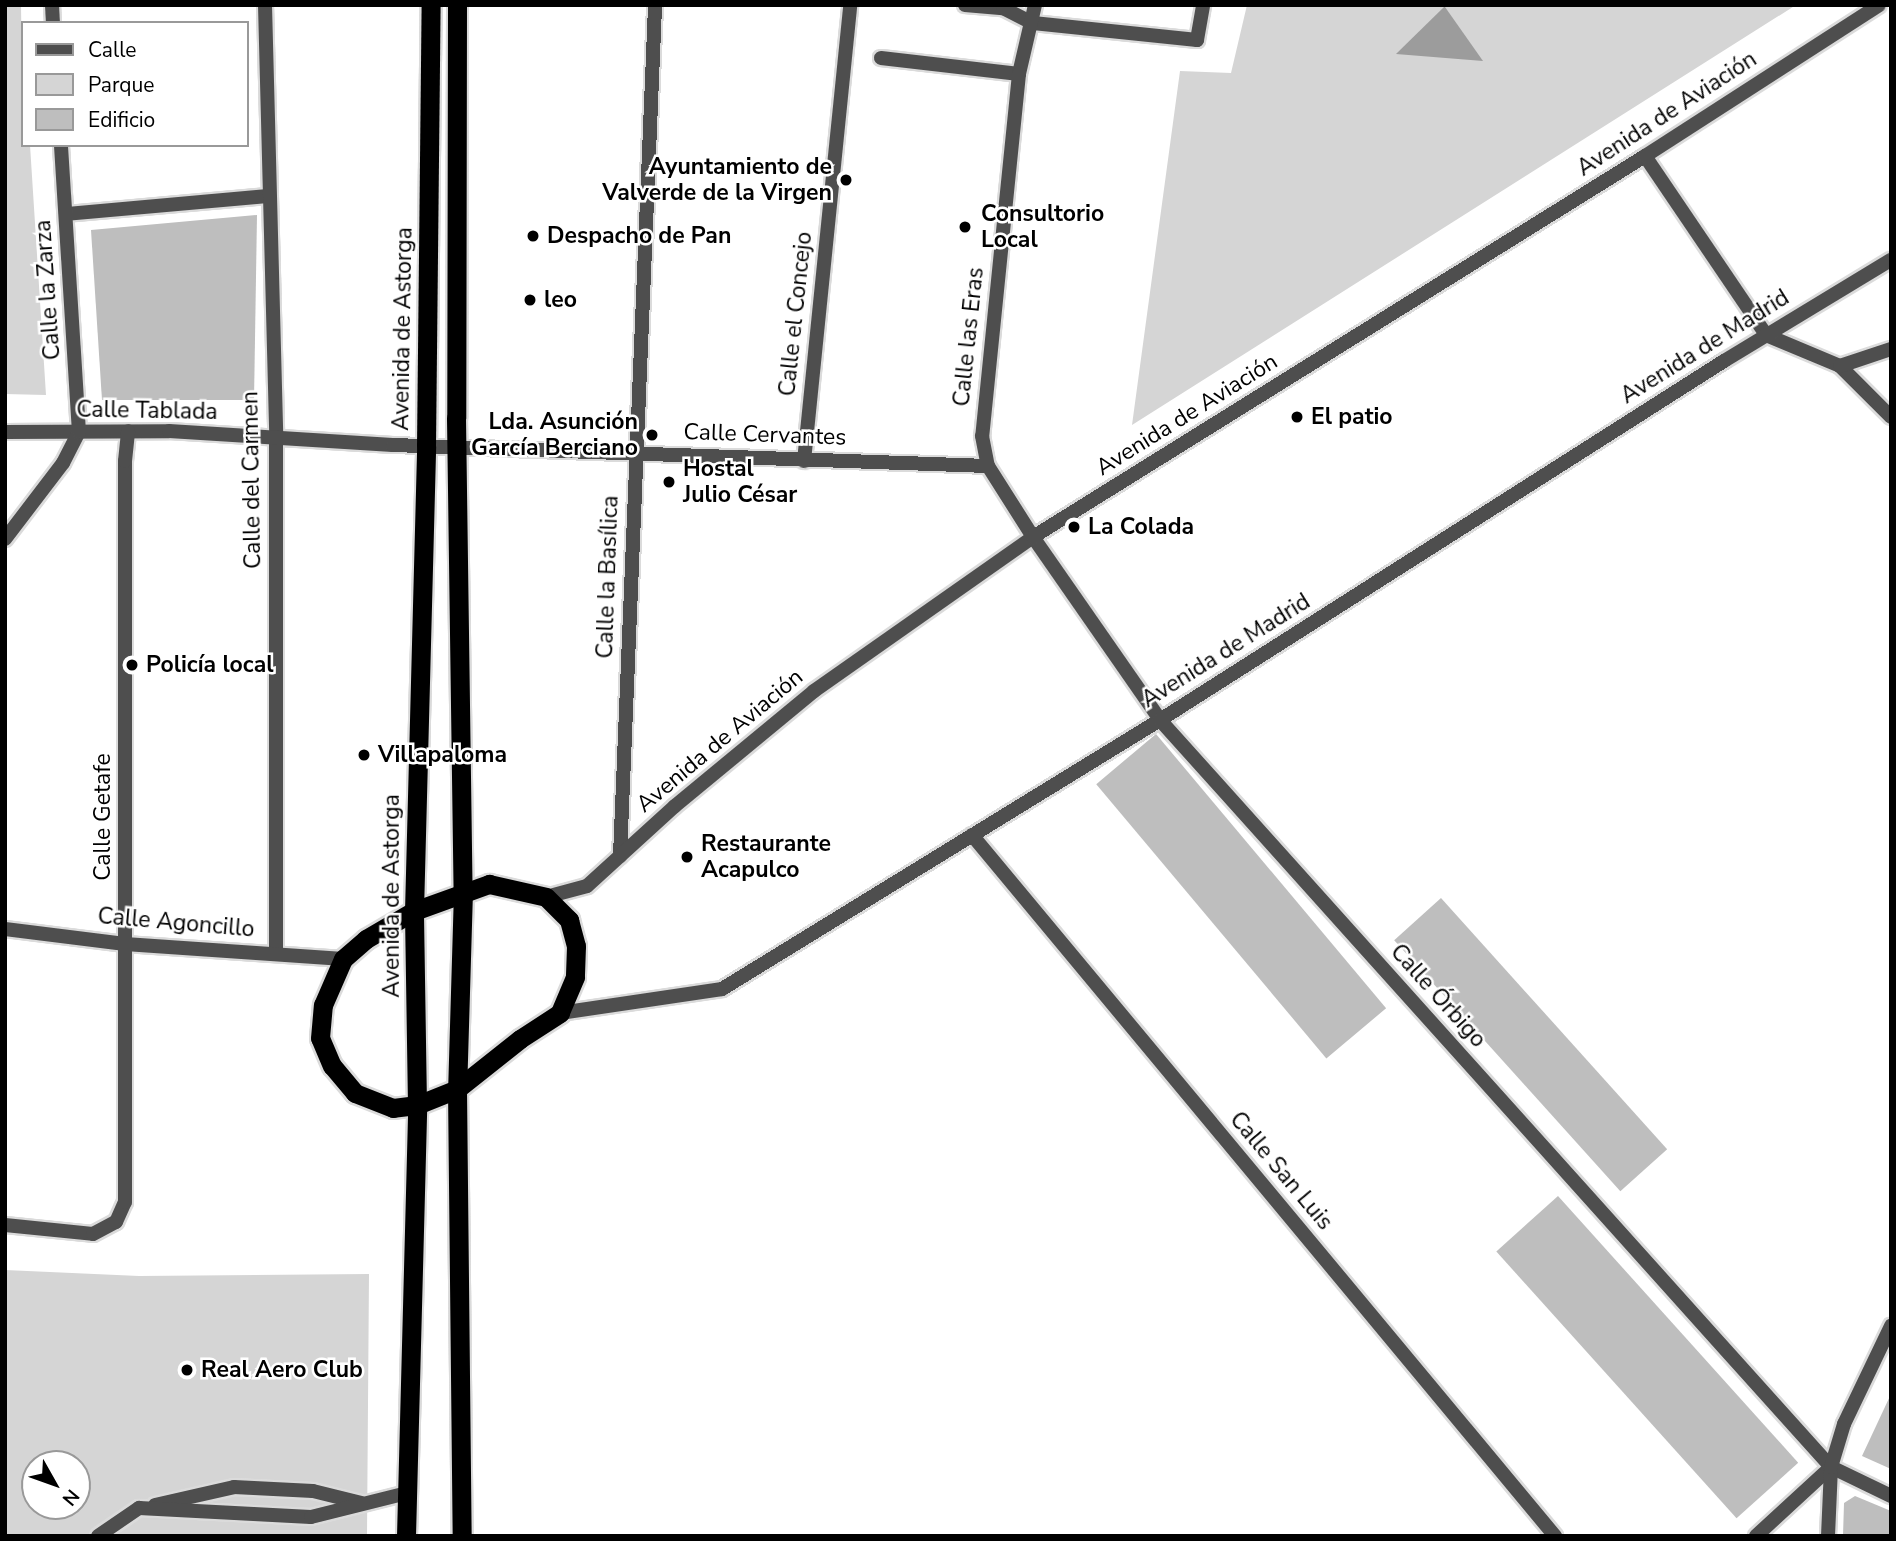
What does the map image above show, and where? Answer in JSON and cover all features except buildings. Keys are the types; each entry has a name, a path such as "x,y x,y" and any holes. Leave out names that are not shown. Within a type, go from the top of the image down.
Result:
{"highway":[{"name":"Avenida de Astorga","path":"406,1536 417,1105 414,911 426,446 430,5"},
{"path":"457,5 457,446 463,891 457,1089 462,1536"},
{"path":"489,884 546,897 569,920 576,946 575,977 560,1013 520,1039 457,1089 417,1105 393,1108 355,1093 332,1066 320,1038 323,1004 344,959 366,939 414,911 463,891 489,884"}],"street":[{"name":"Calle del Carmen","path":"265,5 276,437 276,954"},
{"name":"Calle la Basílica","path":"620,856 655,5"},
{"name":"Calle el Concejo","path":"804,461 850,5"},
{"path":"965,5 1003,8 1033,23 1197,40 1203,5"},
{"name":"Calle las Eras","path":"1033,537 988,466 982,436 1019,74 1033,23 1035,5"},
{"name":"Avenida de Aviación","path":"546,897 587,886 814,691 1033,537 1645,156 1879,5"},
{"path":"881,58 1019,74"},
{"name":"Calle la Zarza","path":"61,147 79,432"},
{"path":"1645,156 1766,335 1840,366 1891,417"},
{"path":"66,214 270,196"},
{"name":"Avenida de Madrid","path":"560,1013 722,989 1160,720 1766,335 1891,260"},
{"path":"1840,366 1891,349"},
{"name":"Calle Tablada","path":"5,432 128,431 457,446"},
{"name":"Calle Getafe","path":"5,1225 93,1234 116,1222 125,1202 125,461 128,431"},
{"path":"5,539 63,463 79,432"},
{"name":"Calle Cervantes","path":"457,446 988,466"},
{"name":"Calle Órbigo","path":"1033,537 1160,720 1831,1467"},
{"name":"Calle San Luis","path":"972,835 1555,1536"},
{"name":"Calle Agoncillo","path":"5,929 125,944 344,959"},
{"path":"1828,1536 1831,1467 1844,1424 1891,1326"},
{"path":"1831,1467 1891,1496"},
{"path":"1756,1536 1831,1467"},
{"path":"98,1536 139,1508 234,1487 313,1491 367,1504"},
{"path":"139,1508 311,1517 407,1493"}],"green space":[{"path":"5,5 21,5 21,147 30,147 46,395 5,394"},
{"path":"1247,5 1796,5 1132,425 1180,71 1231,73"},
{"name":"Real Aero Club","path":"5,1270 139,1276 369,1274 367,1536 5,1536"}],"shaded area":[{"path":"1444,7 1483,61 1396,54"}],"place":[{"name":"Ayuntamiento de Valverde de la Virgen","path":"846,180"},
{"name":"Consultorio Local","path":"965,227"},
{"name":"Despacho de Pan","path":"533,236"},
{"name":"leo","path":"530,300"},
{"name":"El patio","path":"1297,417"},
{"name":"Lda. Asunción García Berciano","path":"652,435"},
{"name":"Hostal Julio César","path":"669,482"},
{"name":"La Colada","path":"1074,527"},
{"name":"Policía local","path":"132,665"},
{"name":"Villapaloma","path":"364,755"},
{"name":"Restaurante Acapulco","path":"687,857"},
{"name":"Real Aero Club","path":"187,1370"}]}
